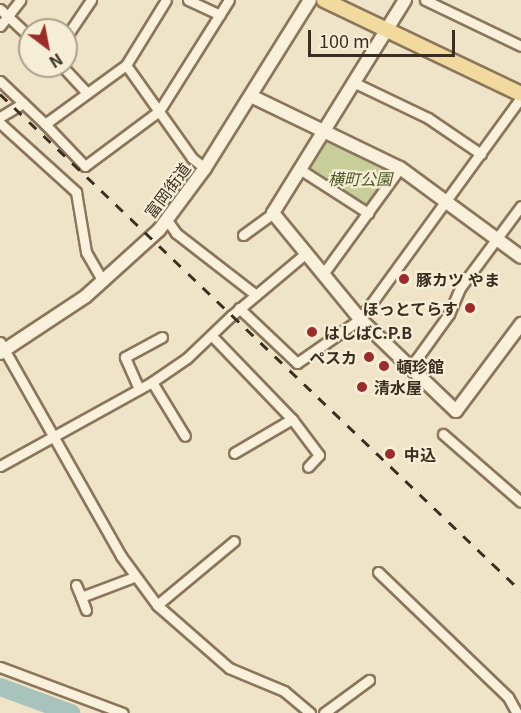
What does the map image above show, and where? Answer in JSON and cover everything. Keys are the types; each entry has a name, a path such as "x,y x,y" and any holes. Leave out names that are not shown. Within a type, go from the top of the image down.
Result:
{"main road":[{"path":"324,0 521,96"}],"street":[{"path":"0,26 20,0"},
{"path":"78,19 91,0"},
{"path":"45,124 126,65 166,0"},
{"path":"188,0 220,15"},
{"path":"0,81 85,166 159,111 229,0"},
{"name":"富岡街道","path":"2,349 48,324 103,281 167,220 205,168 310,0"},
{"path":"243,235 273,213 388,31 405,0"},
{"path":"425,0 521,46"},
{"path":"0,9 18,26"},
{"path":"126,65 159,111 205,168"},
{"path":"73,78 87,93"},
{"path":"355,83 428,118 481,154"},
{"path":"251,96 400,168 521,257"},
{"path":"239,309 297,363 360,319 521,96"},
{"path":"0,117 23,103"},
{"path":"0,123 76,192 86,252 103,281"},
{"path":"323,274 400,168"},
{"path":"301,171 368,213"},
{"path":"410,368 521,206"},
{"path":"273,213 360,319 456,411 521,324"},
{"path":"167,220 176,233 256,295"},
{"path":"0,465 152,382 212,336 239,309 306,253"},
{"path":"212,336 292,418 319,455 308,466"},
{"path":"139,389 125,357 162,337"},
{"path":"2,349 51,438 80,478 134,577 157,605 229,668 284,691 310,713"},
{"path":"152,382 185,436"},
{"path":"234,453 292,418"},
{"path":"443,434 521,502"},
{"path":"157,605 234,541"},
{"path":"378,572 508,697 517,713"},
{"path":"81,597 134,577"},
{"path":"76,585 86,610"},
{"path":"0,667 123,713"},
{"path":"324,713 369,680"}],"green space":[{"name":"横町公園","path":"332,141 392,169 369,205 363,205 307,169 324,143"}],"waterway":[{"path":"0,687 71,713"}],"railway":[{"path":"0,94 521,591"}],"place":[{"name":"豚カツ やま","path":"404,279"},
{"name":"ほっとてらす","path":"470,308"},
{"name":"はしばC.P.B","path":"312,332"},
{"name":"ペスカ","path":"369,357"},
{"name":"頓珍館","path":"384,366"},
{"name":"清水屋","path":"362,387"},
{"name":"中込","path":"390,454"}]}
